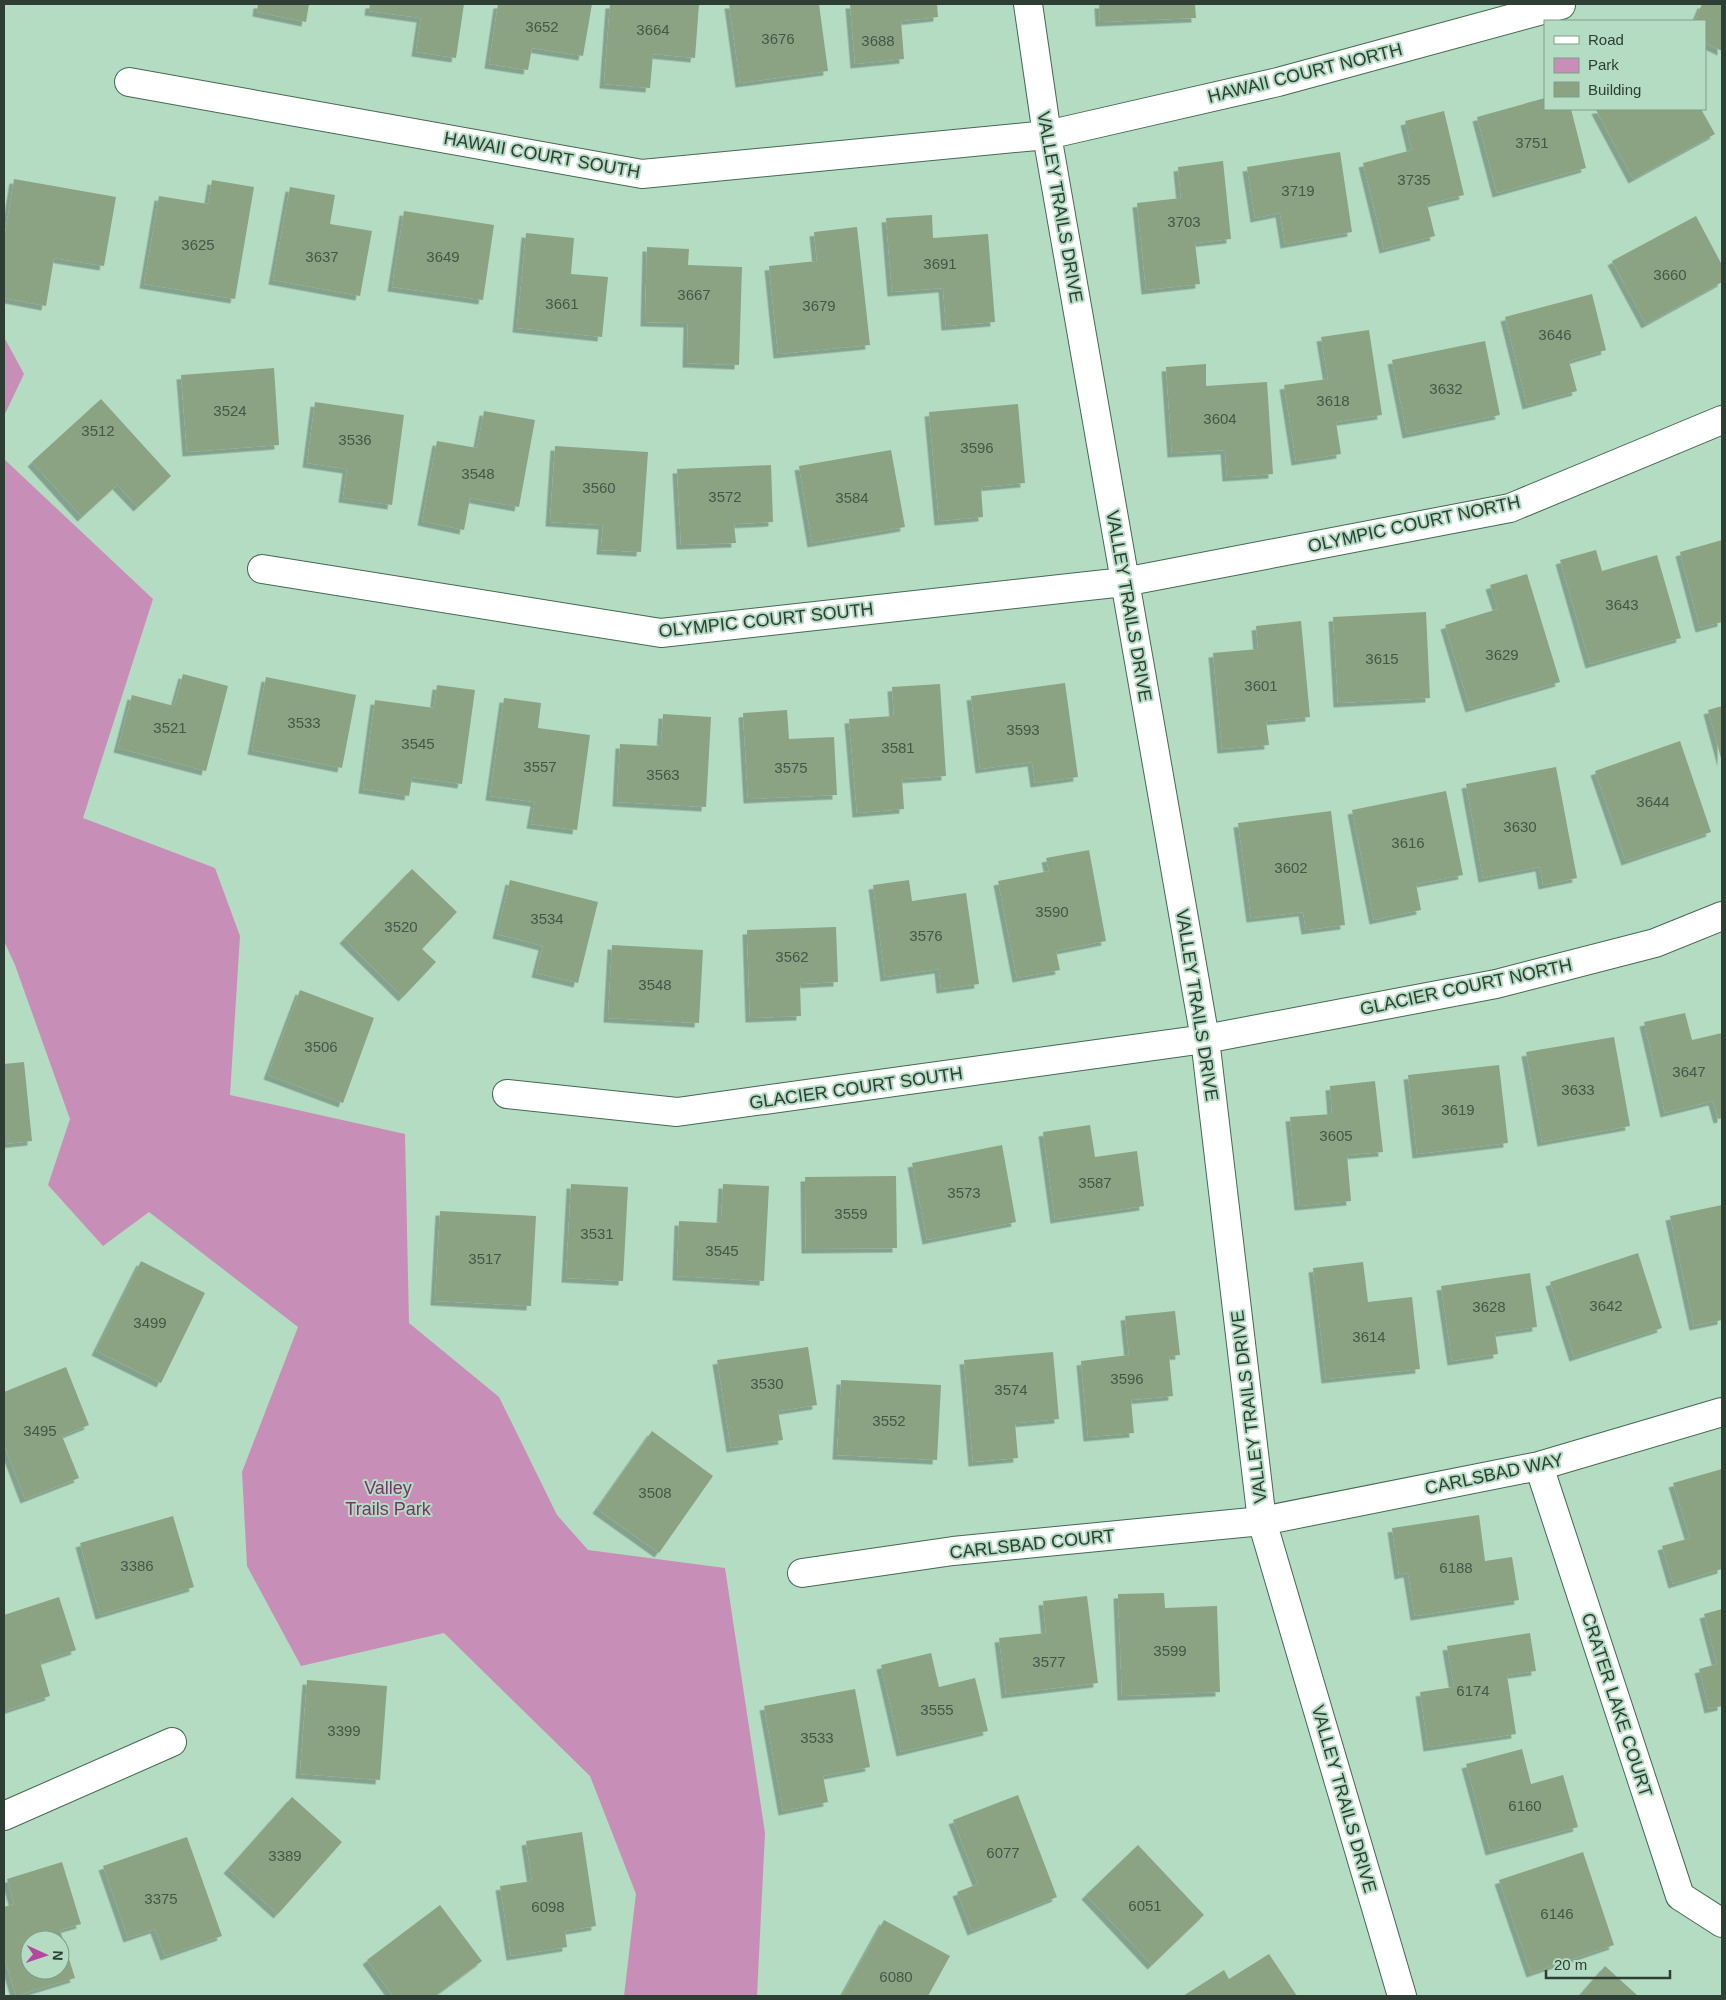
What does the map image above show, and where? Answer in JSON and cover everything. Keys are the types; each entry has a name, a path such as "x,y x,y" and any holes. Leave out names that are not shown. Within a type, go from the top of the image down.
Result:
{"street":[{"name":"VALLEY TRAILS DRIVE","path":"1028,4 1047,135 1205,1039 1262,1521 1402,1996"},
{"name":"HAWAII COURT NORTH","path":"1047,135 1278,82 1561,5"},
{"name":"HAWAII COURT SOUTH","path":"129,82 642,174 1047,135"},
{"name":"OLYMPIC COURT NORTH","path":"1124,582 1510,508 1722,420"},
{"name":"OLYMPIC COURT SOUTH","path":"262,569 661,633 1124,582"},
{"name":"GLACIER COURT NORTH","path":"1205,1039 1496,984 1655,943 1722,916"},
{"name":"GLACIER COURT SOUTH","path":"507,1094 677,1112 1205,1039"},
{"name":"CARLSBAD WAY","path":"1262,1521 1539,1466 1722,1412"},
{"name":"CRATER LAKE COURT","path":"1539,1466 1680,1896 1722,1923"},
{"name":"CARLSBAD COURT","path":"802,1574 953,1551 1262,1521"},
{"path":"4,1816 172,1742"}],"green space":[{"path":"4,337 24,374 4,416"},
{"name":"Valley Trails Park","path":"4,459 153,599 83,818 215,868 240,936 230,1095 405,1134 409,1323 499,1397 557,1515 588,1550 725,1568 765,1833 757,1996 624,1996 636,1894 590,1776 444,1633 301,1666 247,1566 242,1472 298,1327 149,1212 103,1246 48,1185 70,1119 15,965 4,941"}],"building":[{"path":"258,4 309,4 306,22 257,12"},
{"path":"370,4 464,4 456,58 416,52 421,18 369,11"},
{"path":"498,4 592,4 583,56 532,48 528,70 489,64"},
{"path":"610,4 699,4 695,58 653,54 650,88 604,84"},
{"path":"729,4 819,4 828,71 740,83"},
{"path":"850,4 937,4 938,17 901,21 904,59 855,64"},
{"path":"1099,4 1195,4 1196,18 1100,22"},
{"path":"1702,4 1722,4 1722,51 1706,43 1706,20 1695,20"},
{"path":"1544,98 1544,110 1571,110 1586,168 1497,193 1477,117"},
{"path":"1596,110 1702,110 1715,134 1633,179"},
{"path":"1444,111 1464,195 1427,204 1435,236 1384,249 1363,163 1412,150 1405,121"},
{"path":"1340,152 1352,232 1285,244 1280,213 1255,218 1247,167"},
{"path":"1223,161 1231,239 1195,243 1200,284 1146,290 1137,203 1181,198 1178,167"},
{"path":"14,179 116,197 104,266 54,258 46,306 4,298 4,240"},
{"path":"212,180 254,187 235,299 144,284 159,196 208,204"},
{"path":"290,187 335,195 330,224 372,231 360,296 273,280"},
{"path":"404,211 494,225 483,300 392,287"},
{"path":"932,215 933,238 988,234 995,322 946,326 943,288 892,292 886,218"},
{"path":"1696,216 1722,265 1722,282 1646,324 1612,261"},
{"path":"857,227 870,345 778,354 769,266 817,261 814,232"},
{"path":"526,233 574,238 571,274 608,277 602,337 517,328"},
{"path":"647,247 689,249 688,265 742,267 739,365 687,363 688,323 645,322"},
{"path":"1592,294 1606,350 1569,361 1577,391 1527,405 1505,317"},
{"path":"1369,330 1382,415 1336,422 1341,454 1296,461 1284,385 1328,379 1321,337"},
{"path":"1485,341 1500,415 1407,434 1392,360"},
{"path":"1206,364 1206,386 1267,382 1273,474 1227,477 1225,450 1172,453 1166,367"},
{"path":"274,368 279,445 187,452 181,375"},
{"path":"101,399 171,476 138,507 117,485 82,517 32,462"},
{"path":"315,402 404,415 392,505 343,498 347,469 307,463"},
{"path":"1018,404 1025,483 981,487 983,517 939,521 929,412"},
{"path":"484,411 535,420 519,507 470,498 464,530 422,521 437,441 477,448"},
{"path":"555,446 648,452 641,552 601,550 603,525 550,522"},
{"path":"891,450 905,527 812,543 799,466"},
{"path":"771,465 773,522 734,524 736,543 681,545 677,469"},
{"path":"1722,540 1722,622 1700,628 1680,552"},
{"path":"1596,550 1602,571 1657,555 1681,638 1590,664 1560,560"},
{"path":"1527,574 1560,682 1470,708 1445,625 1498,609 1490,585"},
{"path":"1426,612 1430,698 1338,703 1333,617"},
{"path":"1301,621 1310,717 1266,721 1269,745 1222,749 1213,653 1258,649 1256,626"},
{"path":"183,674 228,686 206,771 118,748 132,695 174,706"},
{"path":"266,677 356,695 342,768 252,750"},
{"path":"1065,683 1078,777 1035,783 1032,762 980,769 971,696"},
{"path":"940,684 946,776 902,779 904,809 857,813 849,719 894,716 892,687"},
{"path":"437,685 475,690 462,784 412,777 409,796 363,789 375,700 434,708"},
{"path":"504,698 541,703 538,728 590,735 577,830 531,824 535,802 490,796"},
{"path":"1722,706 1722,762 1708,710"},
{"path":"787,710 789,739 834,737 837,795 748,799 743,713"},
{"path":"663,714 711,717 706,807 617,802 620,744 661,746"},
{"path":"1680,741 1711,832 1626,861 1595,771"},
{"path":"1556,767 1577,878 1543,885 1540,867 1483,878 1466,784"},
{"path":"1446,791 1463,875 1416,884 1421,910 1374,920 1352,810"},
{"path":"1331,811 1345,925 1306,930 1303,912 1251,918 1238,823"},
{"path":"1089,850 1106,941 1056,951 1060,970 1017,978 998,881 1049,871 1046,858"},
{"path":"412,869 457,912 422,949 436,962 403,997 344,939"},
{"path":"510,880 598,902 578,983 536,973 543,946 497,934"},
{"path":"909,880 912,901 966,893 979,984 941,989 939,969 885,977 873,885"},
{"path":"836,927 838,982 800,984 801,1016 750,1018 747,930"},
{"path":"612,945 703,950 699,1023 608,1018"},
{"path":"300,990 374,1018 343,1103 268,1075"},
{"path":"1685,1013 1692,1040 1722,1033 1722,1118 1718,1119 1713,1101 1665,1113 1644,1022"},
{"path":"1614,1037 1630,1126 1542,1142 1526,1052"},
{"path":"24,1062 32,1141 4,1144 4,1064"},
{"path":"1499,1065 1508,1143 1417,1154 1408,1075"},
{"path":"1375,1081 1383,1152 1347,1155 1351,1201 1299,1206 1290,1117 1332,1114 1330,1086"},
{"path":"1090,1125 1095,1157 1137,1151 1144,1206 1055,1219 1043,1132"},
{"path":"1002,1145 1016,1222 927,1240 912,1163"},
{"path":"896,1176 897,1248 806,1249 805,1177"},
{"path":"571,1184 628,1187 623,1281 566,1278"},
{"path":"723,1184 769,1186 764,1281 677,1276 679,1221 721,1223"},
{"path":"1722,1205 1722,1320 1694,1326 1670,1216"},
{"path":"440,1211 536,1216 531,1306 435,1301"},
{"path":"1638,1253 1662,1328 1574,1357 1550,1282"},
{"path":"141,1261 205,1293 161,1383 96,1351"},
{"path":"1363,1262 1368,1302 1412,1297 1420,1369 1326,1379 1313,1268"},
{"path":"1530,1273 1537,1327 1495,1333 1498,1354 1452,1361 1441,1286"},
{"path":"1175,1311 1180,1355 1169,1356 1173,1396 1131,1400 1134,1433 1088,1437 1081,1361 1129,1355 1125,1316"},
{"path":"808,1347 817,1405 778,1411 783,1440 731,1448 717,1360"},
{"path":"1053,1352 1059,1419 1015,1423 1018,1458 973,1462 964,1360"},
{"path":"66,1367 89,1425 62,1436 79,1478 25,1499 4,1444 4,1392"},
{"path":"841,1380 941,1385 937,1460 837,1455"},
{"path":"652,1431 713,1476 659,1553 597,1509"},
{"path":"1722,1469 1722,1569 1673,1584 1662,1546 1690,1538 1673,1483"},
{"path":"1479,1515 1485,1561 1512,1557 1519,1600 1415,1616 1408,1573 1399,1575 1392,1528"},
{"path":"173,1516 194,1587 100,1615 80,1543"},
{"path":"1164,1593 1165,1608 1217,1606 1220,1692 1122,1696 1118,1594"},
{"path":"1087,1596 1098,1683 1006,1694 999,1638 1046,1633 1043,1601"},
{"path":"59,1597 76,1650 40,1662 50,1696 4,1711 4,1615"},
{"path":"1722,1609 1722,1706 1709,1709 1699,1669 1717,1664 1704,1614"},
{"path":"1530,1633 1536,1671 1507,1675 1516,1734 1428,1747 1420,1692 1454,1687 1447,1646"},
{"path":"931,1653 939,1687 975,1678 988,1731 901,1752 881,1665"},
{"path":"307,1680 387,1686 380,1780 300,1774"},
{"path":"855,1689 870,1767 823,1776 828,1802 783,1811 764,1706"},
{"path":"1522,1749 1531,1784 1563,1775 1578,1827 1490,1851 1466,1764"},
{"path":"1018,1795 1057,1897 972,1931 957,1892 978,1884 953,1820"},
{"path":"292,1797 342,1842 278,1914 228,1869"},
{"path":"582,1832 596,1926 565,1931 567,1947 511,1956 500,1886 532,1881 526,1841"},
{"path":"187,1837 222,1936 165,1956 155,1929 128,1938 103,1866"},
{"path":"1138,1845 1204,1915 1152,1965 1086,1895"},
{"path":"1583,1852 1614,1945 1531,1973 1499,1880"},
{"path":"62,1862 81,1924 60,1930 20,1930 20,1980 68,1980 16,1996 4,1956 4,1907 14,1904 7,1879"},
{"path":"440,1905 482,1961 435,1996 393,1996 367,1960"},
{"path":"884,1920 950,1956 928,1996 842,1996"},
{"path":"1269,1954 1297,1996 1183,1996 1224,1970 1229,1979"},
{"path":"70,1962 75,1978 70,1980"},
{"path":"1605,1966 1638,1996 1579,1996"}]}
